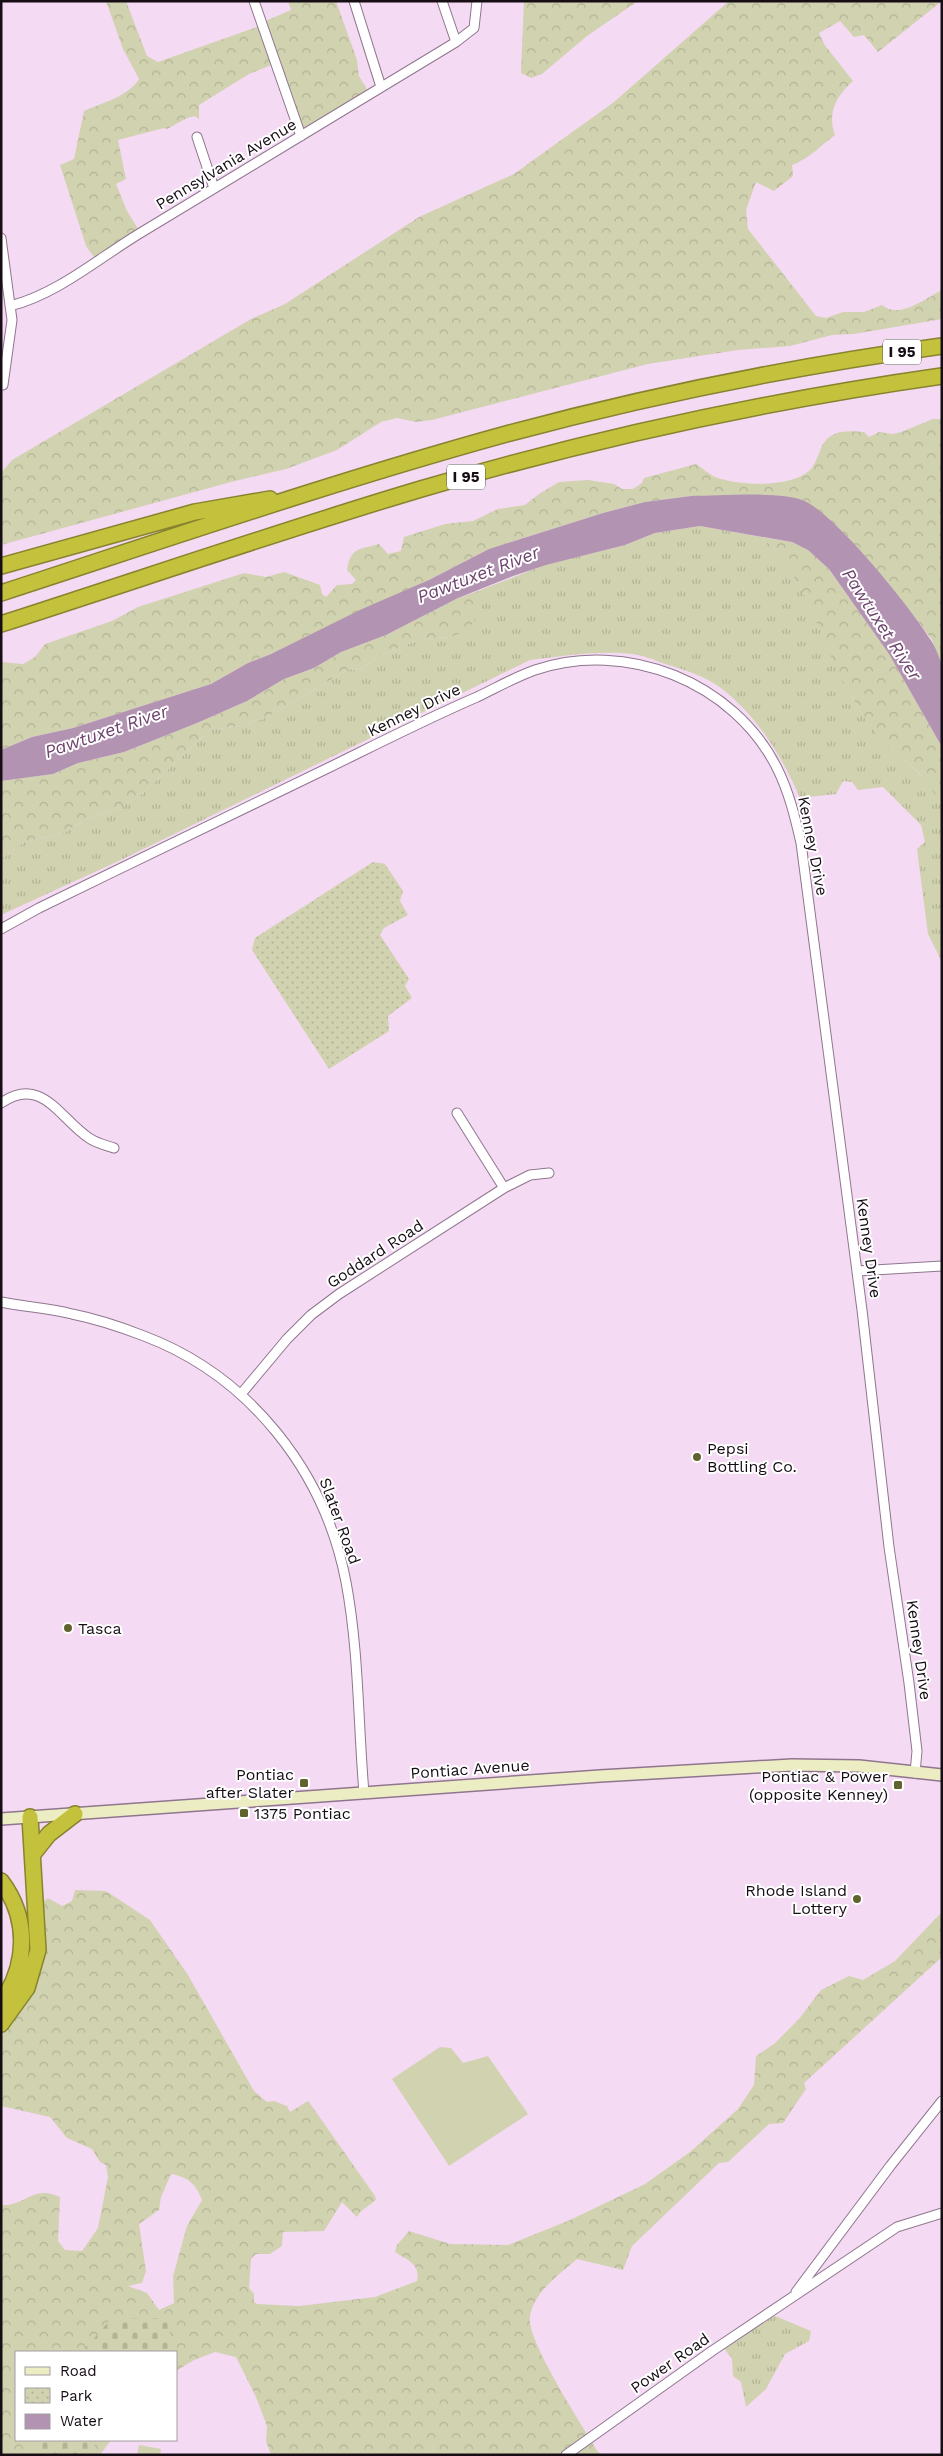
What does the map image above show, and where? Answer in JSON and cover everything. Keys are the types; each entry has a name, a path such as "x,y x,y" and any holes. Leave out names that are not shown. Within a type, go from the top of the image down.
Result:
{"highway":[{"name":"I 95","path":"1,593 303,496 492,438 753,377 942,346"},
{"name":"I 95","path":"1,624 388,499 527,460 665,426 761,406 942,376"},
{"path":"1,566 195,512 249,502 303,496"},
{"path":"1,634 99,592"},
{"path":"33,1854 49,1834 76,1814"},
{"path":"1,2024 26,1988 36,1959 38,1929 30,1817"},
{"path":"1,1880 16,1906 22,1939 16,1974 1,2003"}],"main road":[{"name":"Pontiac Avenue","path":"1,1819 792,1765 859,1766 942,1775"}],"street":[{"path":"254,1 301,136"},
{"path":"354,1 381,88"},
{"path":"442,1 456,42"},
{"name":"Pennsylvania Avenue","path":"10,306 25,302 58,285 456,42 474,28 477,1"},
{"path":"197,137 214,188"},
{"path":"1,238 12,320 3,385"},
{"name":"Kenney Drive","path":"1,928 119,869 534,670 563,663 600,660 648,666 677,675 712,695 748,727 777,767 791,801 801,842 857,1271 888,1547 909,1683 917,1750 915,1773"},
{"path":"1,1103 19,1094 37,1095 49,1101 88,1138 114,1148"},
{"path":"457,1113 504,1188"},
{"name":"Goddard Road","path":"241,1394 287,1339 311,1315 339,1294 504,1188 530,1175 549,1173"},
{"path":"857,1271 942,1266"},
{"name":"Slater Road","path":"1,1302 71,1313 146,1336 194,1360 241,1394 271,1426 302,1466 320,1500 341,1560 351,1623 364,1793"},
{"name":"Power Road","path":"792,2297 942,2101"},
{"name":"Power Road","path":"566,2455 792,2297 897,2227 942,2213"}],"green space":[{"path":"106,1 126,1 147,56 158,62 257,27 261,23 291,10 288,1 336,1 357,60 359,76 369,93 302,135 274,64 249,74 199,105 199,119 195,116 187,118 167,129 164,128 118,140 126,179 116,184 127,211 140,232 96,260 86,246 60,165 74,159 84,111 107,102 129,90 139,79 123,49"},
{"path":"524,1 638,1 587,36 542,74 531,78 521,73"},
{"path":"729,1 942,1 878,52 864,35 854,37 840,21 819,33 824,44 853,81 842,93 835,105 832,119 835,135 809,156 792,165 793,176 774,191 756,182 746,210 748,229 816,316 826,318 843,312 864,312 882,305 889,309 904,309 942,290 942,319 854,334 832,335 790,346 738,350 648,364 432,420 416,422 397,418 381,422 337,450 286,469 231,482 1,545 1,473 12,460 251,319 285,304 419,217 514,174 614,102"},
{"path":"933,419 942,419 942,667 932,640 904,603 861,552 825,516 802,500 769,496 691,496 645,502 603,513 489,549 429,580 248,663 211,684 73,728 32,737 1,750 1,662 23,664 35,657 45,644 112,621 138,607 244,573 266,577 284,572 320,585 322,594 326,597 337,585 352,584 356,580 347,570 353,553 361,549 379,544 388,554 401,551 404,537 445,524 473,521 498,509 525,505 559,482 588,480 614,484 622,489 633,489 642,483 644,478 696,464 713,476 725,480 750,484 777,483 800,477 809,471 814,465 823,444 832,435 850,431 864,432 869,437 879,432 893,434"},
{"path":"700,526 762,537 780,556 807,600 841,675 867,721 917,771 935,792 941,803 942,810 942,962 928,934 917,849 925,842 921,825 883,787 858,790 852,782 843,781 836,794 800,798 777,752 757,724 721,688 701,676 649,658 619,653 581,654 530,660 123,859 1,915 1,859 24,842 62,834 87,819 121,807 143,793 210,730 241,726 268,717 349,669 359,670 380,656 420,639 450,637 478,611 478,591 545,565 625,545 655,533"},
{"path":"762,537 792,542 808,550 829,569 889,654 942,747 942,804 919,773 883,741 865,719 838,673 805,597 796,581 775,550"},
{"path":"478,591 478,611 473,623 463,632 450,637 420,639 380,656 359,670 349,669 268,717 241,726 210,730 143,793 121,807 87,819 62,834 24,842 1,859 1,781 53,774 78,763 124,752 197,723 247,701 284,679 314,668 341,652 386,635 458,598"},
{"path":"373,862 385,864 403,891 400,901 408,915 384,928 380,935 409,979 405,986 412,998 388,1016 389,1031 329,1069 252,950 255,938"},
{"path":"75,1890 106,1891 150,1920 188,1975 254,2091 267,2102 274,2101 287,2106 290,2112 308,2101 375,2196 376,2200 360,2212 357,2217 342,2202 324,2231 283,2232 282,2246 270,2254 256,2254 251,2259 249,2288 254,2294 254,2302 257,2304 299,2306 375,2297 417,2281 418,2275 415,2266 395,2252 397,2245 409,2231 450,2244 508,2245 570,2220 645,2184 690,2152 738,2109 754,2085 756,2056 774,2044 799,2019 821,1990 849,1976 863,1980 895,1961 942,1912 942,1957 804,2083 806,2089 783,2123 769,2124 728,2162 719,2163 632,2246 623,2270 577,2259 548,2284 536,2300 530,2317 531,2328 537,2344 569,2405 598,2452 603,2455 271,2455 266,2441 267,2426 256,2397 236,2357 215,2352 194,2360 178,2370 178,2351 15,2351 15,2441 110,2441 100,2455 1,2455 1,2205 17,2202 43,2193 60,2197 58,2241 65,2250 82,2251 98,2228 108,2177 106,2165 100,2162 92,2149 67,2138 50,2117 1,2106 1,2025 24,1993 39,1905 48,1898 62,1906 72,1901","holes":["171,2174 187,2179 197,2190 202,2200 187,2226 173,2276 174,2303 159,2310 147,2293 128,2286 142,2283 146,2271 139,2224 159,2210 161,2197"]},
{"path":"440,2047 451,2048 463,2063 488,2056 528,2114 449,2166 392,2079"},
{"path":"768,2313 811,2331 809,2341 785,2354 766,2389 746,2407 741,2382 733,2376 732,2359 721,2344"},
{"path":"167,2318 173,2351 83,2351 111,2319"},
{"path":"24,2441 98,2441 86,2455 40,2455"},
{"path":"139,2445 161,2449 160,2455 137,2455"}],"water":[{"name":"Pawtuxet River","path":"764,495 791,497 802,500 815,508 851,540 890,584 934,645 942,667 942,747 889,654 829,569 808,550 792,542 700,526 655,533 625,545 546,565 513,576 458,598 386,635 341,652 314,668 284,679 247,701 197,723 124,752 78,763 53,774 1,781 1,750 32,737 73,728 211,684 248,663 271,654 362,609 429,580 489,549 603,513 645,502 691,496"}],"place":[{"name":"Pepsi Bottling Co.","path":"697,1457"},
{"name":"Tasca","path":"68,1628"},
{"name":"Pontiac after Slater","path":"304,1783"},
{"name":"Pontiac & Power (opposite Kenney)","path":"898,1785"},
{"name":"1375 Pontiac","path":"244,1813"},
{"name":"Rhode Island Lottery","path":"857,1899"}]}
